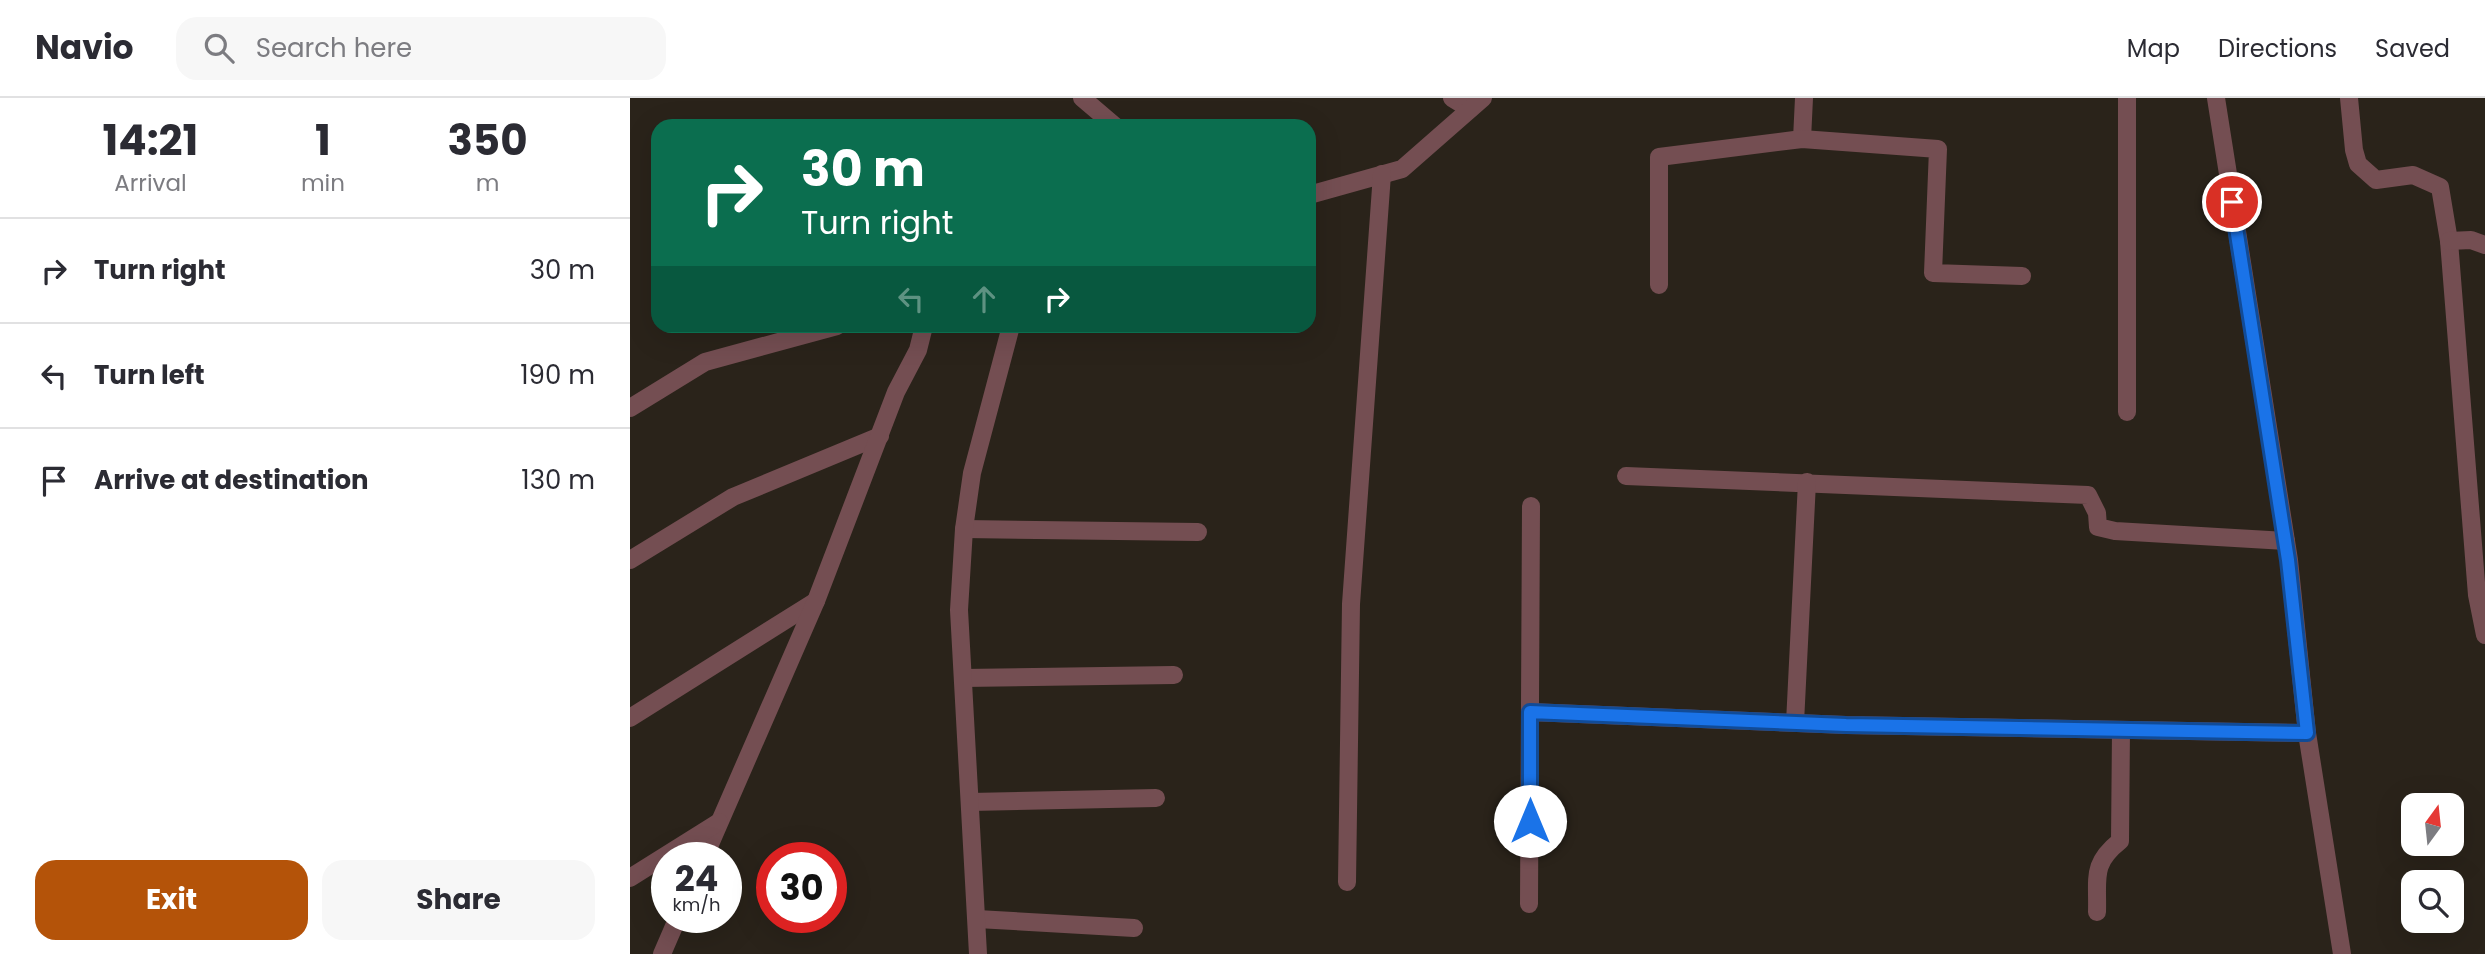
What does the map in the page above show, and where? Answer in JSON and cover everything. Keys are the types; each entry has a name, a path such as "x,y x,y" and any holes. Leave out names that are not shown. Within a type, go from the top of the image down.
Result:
{"street":[{"path":"1082,98 1107,119"},
{"path":"1452,98 1476,104"},
{"path":"1802,139 1804,98"},
{"path":"2127,98 2127,412"},
{"path":"2216,98 2286,541 2307,733 2342,954"},
{"path":"2349,98 2358,164 2376,180 2413,175 2440,187 2449,241 2477,595 2485,635"},
{"path":"1316,193 1402,169 1476,104"},
{"path":"1659,285 1659,157 1802,139 1938,149 1933,273 2021,276"},
{"path":"1347,882 1351,604 1382,174"},
{"path":"2449,241 2471,240 2485,245"},
{"path":"630,408 705,362 811,333"},
{"path":"711,842 816,601 896,392 918,350 922,333"},
{"path":"978,954 959,610 964,529 979,442 1008,333"},
{"path":"630,560 733,497 880,436"},
{"path":"1626,476 2088,495 2097,513 2098,527 2286,541"},
{"path":"1795,723 1807,482"},
{"path":"1529,904 1531,506"},
{"path":"964,529 1198,533"},
{"path":"630,718 816,601"},
{"path":"963,678 1174,675"},
{"path":"1530,712 1795,723 2307,733"},
{"path":"2097,912 2098,864 2107,851 2120,841 2121,730"},
{"path":"970,802 1156,798"},
{"path":"630,878 719,822"},
{"path":"977,919 1134,928"},
{"path":"662,954 671,933"}],"route":[{"path":"1530,821 1530,712 1846,725 2307,733 2288,560 2232,202"}]}
